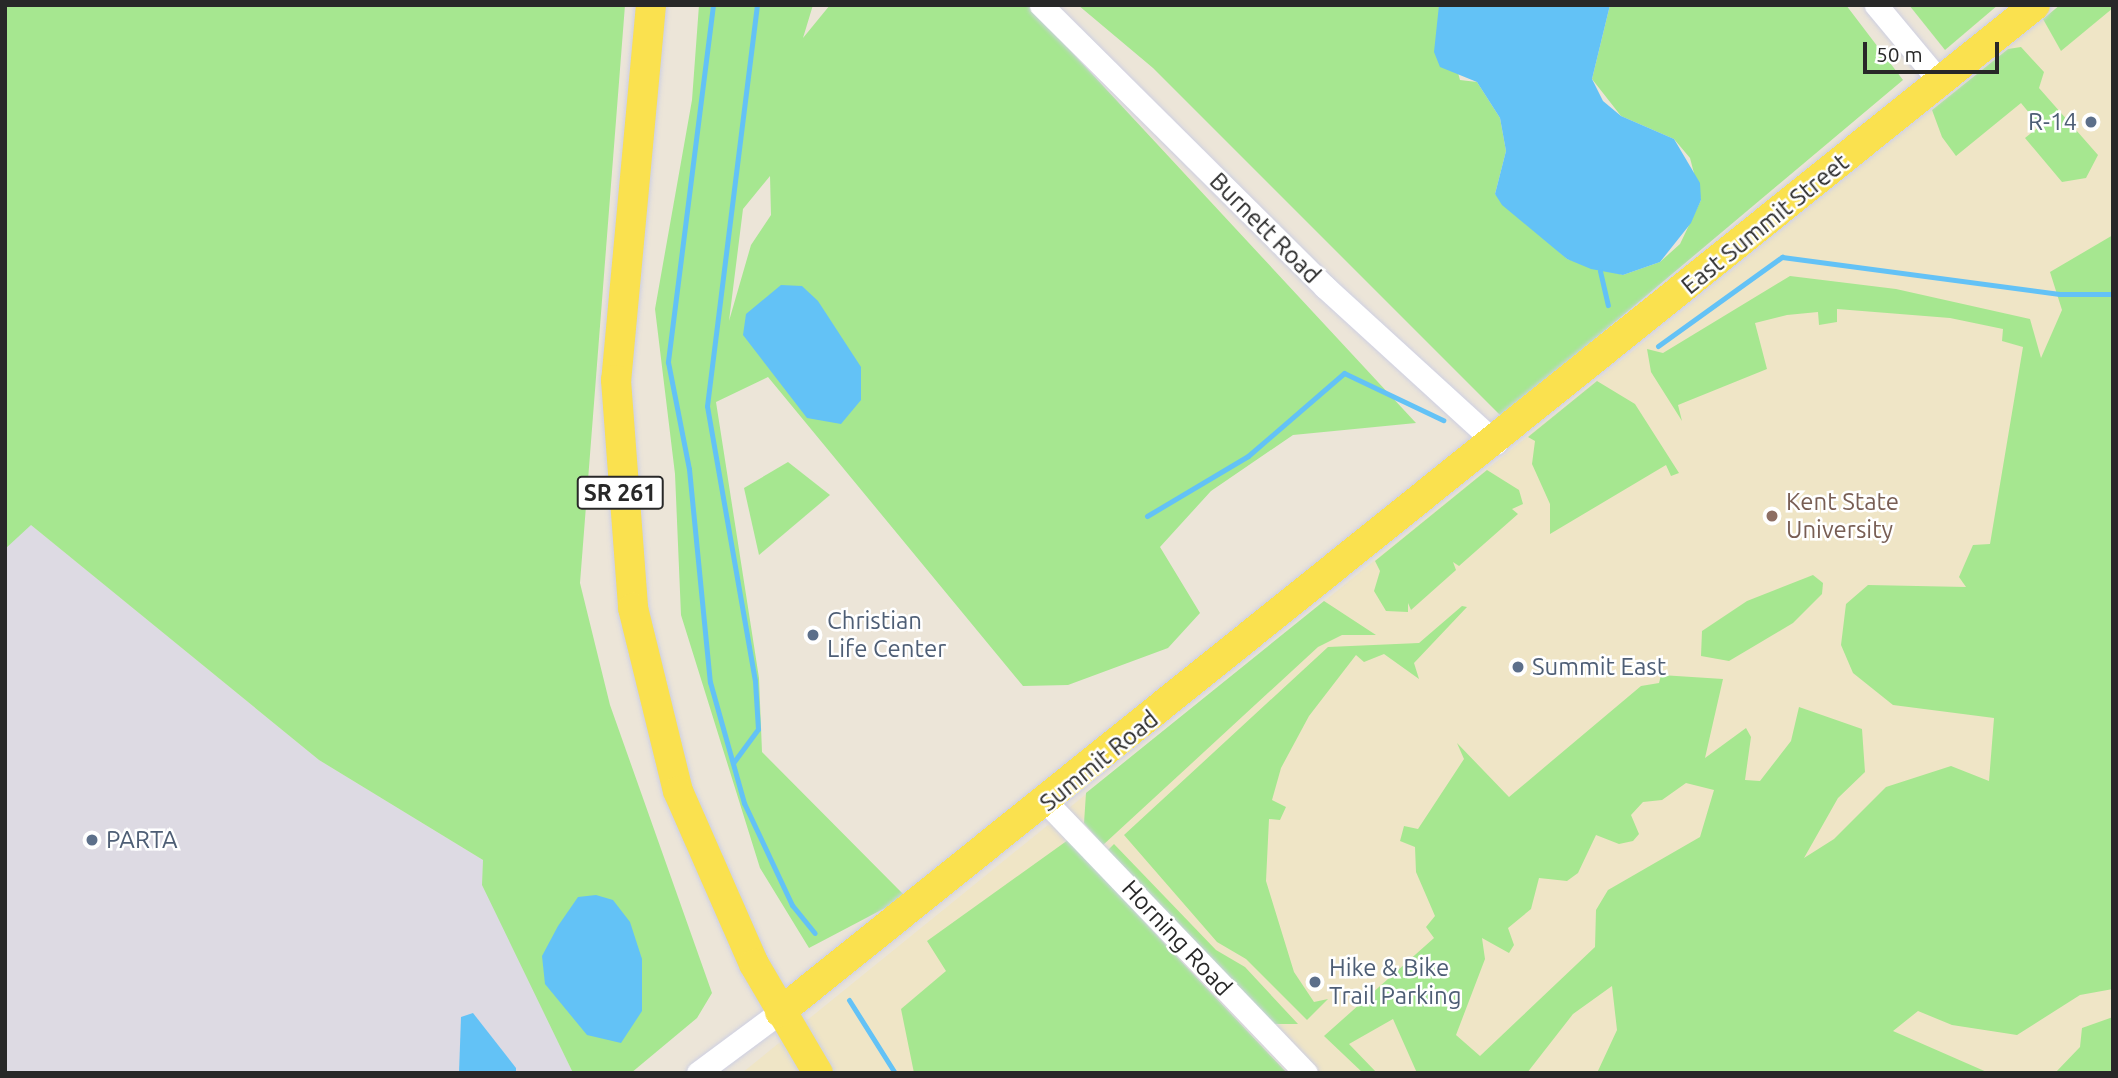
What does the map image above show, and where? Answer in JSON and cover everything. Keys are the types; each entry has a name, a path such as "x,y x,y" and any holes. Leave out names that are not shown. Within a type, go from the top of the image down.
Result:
{"main road":[{"name":"SR 261","path":"651,5 616,380 633,608 678,790 725,905 780,1012 818,1073"},
{"name":"East Summit Street","path":"1496,443 2035,5"},
{"name":"Summit Road","path":"780,1012 1047,803 1496,443"}],"street":[{"name":"Burnett Road","path":"1041,5 1334,296 1496,443"},
{"path":"1876,5 1941,83"},
{"name":"Horning Road","path":"1047,803 1306,1073"},
{"name":"Summit Road","path":"698,1073 780,1012"}],"shaded area":[{"name":"Kent State University","path":"2060,5 2113,5 2113,1073 742,1073"},
{"path":"30,524 319,760 483,860 483,885 573,1073 5,1073 5,549"}],"green space":[{"path":"5,5 625,5 580,583 610,705 712,993 697,1018 631,1073 573,1073 482,885 483,860 319,760 31,525 5,549"},
{"path":"699,5 813,5 803,38 830,5 1028,5 1416,423 1293,435 1211,491 1160,547 1200,613 1168,648 1068,685 1023,686 768,377 716,402 759,678 762,752 906,897 809,948 760,868 681,615 675,474 655,309 692,100","holes":["770,176 771,215 751,245 729,321 743,209"]},
{"path":"1078,5 1439,5 1460,80 1477,82 1500,118 1506,151 1495,194 1567,259 1623,275 1660,262 1680,244 1701,200 1690,158 1674,139 1621,116 1592,79 1610,5 1846,5 1903,80 1502,417 1153,68"},
{"path":"1909,5 1998,5 1945,50"},
{"path":"2060,5 2113,5 2113,8 2061,51 2043,19"},
{"path":"2021,47 2044,72 2039,88 2098,155 2086,178 2062,182 2025,138 2040,126 2021,103 1956,156 1942,137 1932,110 2008,49"},
{"path":"2113,235 2113,989 2080,995 2017,1035 1952,1025 1918,1011 1893,1031 1989,1073 1597,1073 1617,1030 1612,986 1573,1014 1527,1073 1417,1073 1393,1019 1349,1044 1377,1073 1363,1073 1324,1036 1434,938 1426,927 1435,916 1416,872 1415,847 1400,841 1404,826 1418,829 1464,759 1457,743 1509,797 1641,686 1659,683 1661,675 1723,679 1705,758 1746,728 1751,737 1745,780 1760,781 1791,741 1799,707 1862,729 1865,772 1838,798 1804,858 1834,839 1886,787 1951,766 1989,781 1994,718 1893,705 1853,673 1841,645 1846,604 1868,585 1966,587 1959,577 1973,545 1990,544 2023,347 2002,341 2003,329 1950,318 1837,309 1837,322 1819,325 1818,312 1787,315 1755,323 1767,369 1678,405 1682,421 1651,372 1647,349 1663,353 1790,276 1896,289 2030,319 2041,358 2062,310 2050,272","holes":["1686,783 1714,790 1700,837 1608,890 1596,910 1595,947 1480,1056 1456,1035 1485,959 1482,938 1509,953 1514,945 1508,928 1531,909 1539,878 1567,881 1578,873 1596,835 1619,844 1633,841 1639,834 1631,815 1643,802 1662,800"]},
{"path":"1597,381 1635,404 1679,473 1671,476 1666,465 1550,534 1550,504 1532,464 1535,441 1528,437"},
{"path":"788,462 830,495 759,555 744,488"},
{"path":"1487,470 1519,490 1523,504 1512,509 1518,514 1459,566 1453,562 1456,570 1411,610 1408,603 1408,612 1386,611 1374,591 1380,571 1375,561"},
{"path":"1813,575 1823,583 1822,594 1793,623 1729,661 1701,656 1702,631 1747,601"},
{"path":"1324,601 1376,635 1342,635 1318,647 1103,845 1084,823 1086,793"},
{"path":"1462,606 1467,607 1414,663 1419,679 1384,654 1364,662 1356,655 1309,716 1281,768 1272,800 1286,807 1280,820 1269,819 1266,881 1294,972 1314,1002 1328,999 1307,1020 1246,959 1217,942 1124,835 1328,647 1419,643"},
{"path":"1068,840 1287,1073 914,1073 901,1009 946,971 927,941"},
{"path":"1114,844 1216,950 1245,967 1298,1024 1272,1024 1107,851"},
{"path":"2113,1017 2113,1073 2055,1073 2080,1047 2082,1028"}],"water":[{"path":"1439,5 1610,5 1592,79 1603,101 1621,116 1674,139 1700,183 1701,200 1691,223 1660,262 1623,275 1591,269 1567,259 1502,205 1495,194 1506,151 1500,118 1477,82 1440,67 1434,52"},
{"path":"781,285 802,286 818,301 861,367 861,400 841,424 807,418 743,335 746,314"},
{"path":"596,895 613,900 630,922 642,959 642,1011 621,1043 587,1035 545,984 542,956 558,926 578,897"},
{"path":"473,1013 516,1068 516,1073 459,1073 461,1017"}],"waterway":[{"path":"713,5 668,362 689,469 710,682 744,803 792,905 815,933"},
{"path":"733,763 758,729 755,681 707,406 757,5"},
{"path":"1658,346 1782,257 2060,294 2113,294"},
{"path":"1600,271 1608,305"},
{"path":"1147,516 1248,456 1344,373 1443,420"},
{"path":"849,1000 895,1073"}],"place":[{"name":"R-14","path":"2091,122"},
{"name":"Kent State University","path":"1772,516"},
{"name":"Christian Life Center","path":"813,635"},
{"name":"Summit East","path":"1518,667"},
{"name":"PARTA","path":"92,840"},
{"name":"Hike & Bike Trail Parking","path":"1315,982"}]}
